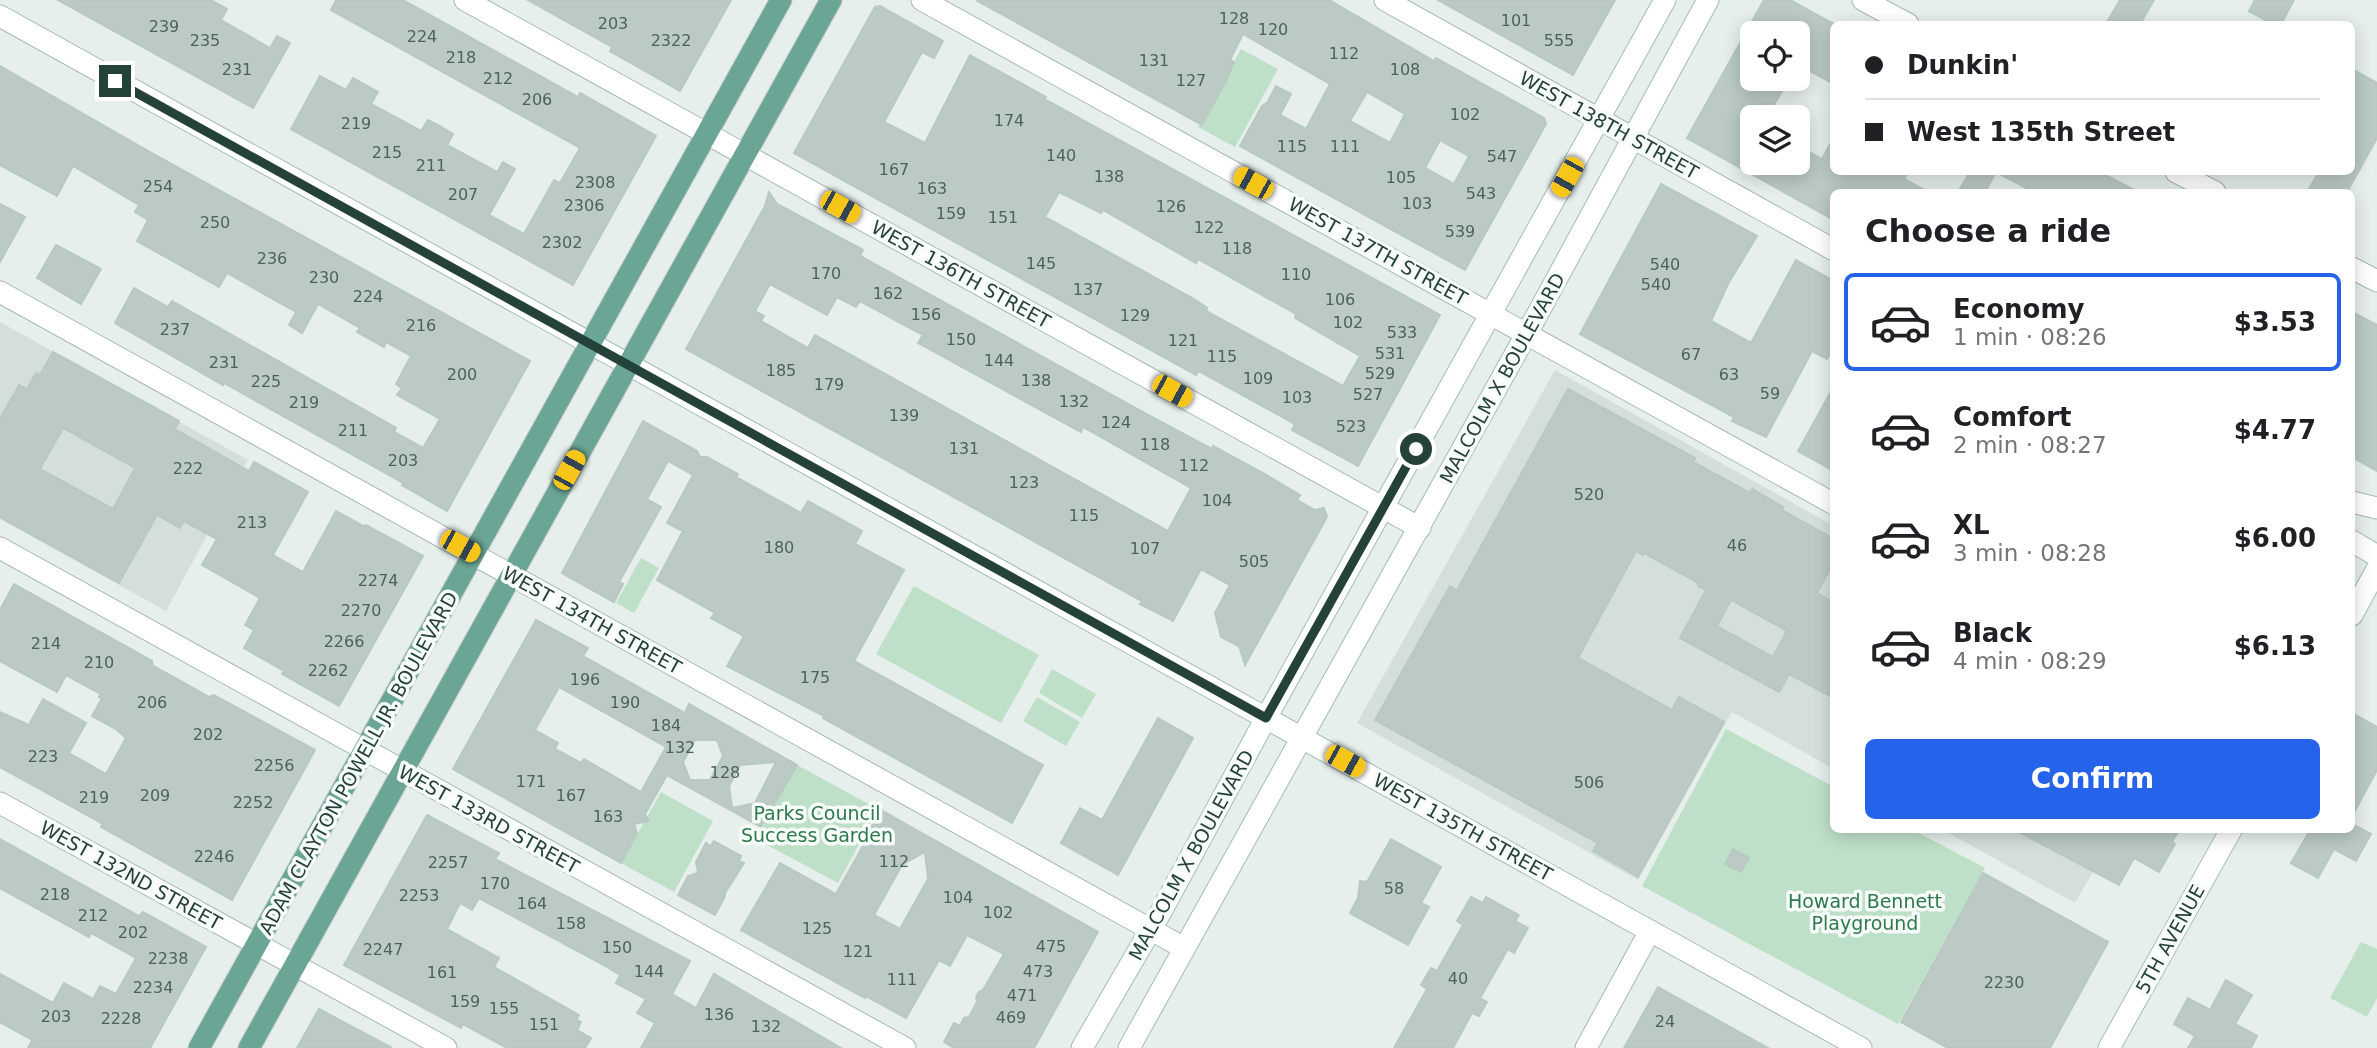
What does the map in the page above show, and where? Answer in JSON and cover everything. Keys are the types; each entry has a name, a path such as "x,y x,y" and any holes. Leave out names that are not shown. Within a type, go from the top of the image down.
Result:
{"main road":[{"name":"ADAM CLAYTON POWELL JR. BOULEVARD","path":"199,1048 781,0"},
{"path":"249,1048 831,0"}],"street":[{"name":"WEST 136TH STREET","path":"465,0 1420,527"},
{"name":"WEST 137TH STREET","path":"922,0 1830,502"},
{"name":"WEST 138TH STREET","path":"1385,0 1830,248"},
{"name":"MALCOLM X BOULEVARD","path":"1082,1048 1162,910 1665,0"},
{"name":"MALCOLM X BOULEVARD","path":"1129,1048 1420,527 1708,0"},
{"path":"1863,0 1902,21"},
{"name":"WEST 135TH STREET","path":"0,16 1861,1048"},
{"path":"2182,175 2209,189"},
{"path":"2355,270 2377,281"},
{"name":"WEST 134TH STREET","path":"0,292 1184,948"},
{"path":"2355,503 2377,508"},
{"path":"2355,543 2377,556"},
{"name":"WEST 133RD STREET","path":"0,548 905,1048"},
{"path":"2355,609 2377,569"},
{"name":"WEST 132ND STREET","path":"0,803 446,1048"},
{"name":"5TH AVENUE","path":"2109,1048 2229,833"},
{"path":"1586,1048 1650,931"}],"shaded area":[{"path":"0,322 248,460 166,611 0,519"},
{"path":"1555,370 1830,524 1830,767 1732,712 1638,880 1357,723"},
{"path":"1948,833 2115,833 2075,903"}],"green space":[{"path":"1241,49 1278,69 1235,147 1198,127"},
{"path":"641,558 659,568 634,613 616,603"},
{"path":"914,586 1039,655 1001,723 876,654"},
{"path":"1052,669 1096,694 1082,718 1039,693"},
{"path":"1037,697 1080,722 1066,746 1023,721"},
{"name":"Howard Bennett Playground","path":"1726,729 1830,785 1830,833 1919,833 1985,868 1898,1024 1642,886"},
{"name":"Parks Council Success Garden","path":"797,765 878,809 838,883 756,839"},
{"path":"661,792 713,821 674,892 621,863"},
{"path":"2361,942 2377,949 2377,998 2367,1017 2330,998"}],"building":[{"path":"58,0 211,0 227,9 221,20 270,48 277,36 290,43 253,108"},
{"path":"336,0 403,0 578,97 580,93 656,136 573,285 291,129 320,76 346,90 353,78 378,92 371,104 421,131 428,120 440,126 453,134 447,145 497,172 503,162 515,169 489,215 524,234 554,180 560,183 580,148 331,10"},
{"path":"528,0 731,0 680,91 610,51 612,47"},
{"path":"976,0 1329,0 1434,61 1436,58 1544,118 1546,124 1465,270 1240,146 1276,86 1291,94 1280,115 1306,129 1330,84 1243,34 1230,60 1234,62 1225,83 1202,125","holes":["1367,92 1405,114 1390,143 1350,121","1440,140 1469,156 1454,184 1425,168"]},
{"path":"1438,0 1615,0 1573,75"},
{"path":"1764,0 1790,0 1830,22 1830,82 1810,71 1810,21 1752,21"},
{"path":"2120,0 2154,0 2142,21 2108,21"},
{"path":"2255,0 2294,0 2283,21 2267,21 2249,11"},
{"path":"880,6 943,41 934,58 922,52 884,122 925,143 970,55 1046,97 1044,99 1440,315 1358,466 1292,430 1295,424 1199,371 1196,375 794,153 875,7","holes":["1059,192 1101,213 1103,210 1196,263 1198,259 1296,314 1295,318 1360,356 1343,386 1206,311 1207,308 1194,299 1045,217"]},
{"path":"1740,43 1740,91 1782,91 1774,105 1740,105 1740,168 1687,138"},
{"path":"0,66 150,152 530,361 447,511 402,485 403,483 115,323 134,288 168,307 172,301 396,428 394,432 423,448 440,419 397,395 402,388 396,384 411,356 386,342 384,347 357,332 360,328 318,304 302,333 289,325 296,312 227,273 219,287 137,241 148,220 135,212 139,205 73,166 57,196 0,165"},
{"path":"2355,71 2377,83 2377,138 2349,189 2309,189 2317,175 2355,175"},
{"path":"1830,144 1830,175 1906,175 1904,179 1922,189 1830,189 1830,218 1753,175 1810,175 1810,152 1822,159"},
{"path":"1968,175 1994,175 1987,189 1960,189"},
{"path":"2002,175 2106,175 2132,189 2028,189"},
{"path":"1661,184 1757,236 1728,284 1711,321 1751,343 1796,260 1830,279 1830,354 1827,359 1812,351 1766,437 1732,421 1734,417 1580,334"},
{"path":"769,192 777,204 863,250 860,256 1148,415 1263,473 1300,495 1297,500 1315,510 1324,508 1327,517 1245,665 1239,646 1221,637 1215,613 1230,585 1201,569 1173,621 1140,604 1142,601 686,349 765,206","holes":["770,284 827,315 837,297 856,307 860,301 923,335 918,343 1081,432 1083,427 1191,488 1168,531 815,335 808,348 761,321 764,316 755,311"]},
{"path":"0,204 25,217 0,262"},
{"path":"56,245 101,269 81,304 37,278"},
{"path":"2355,314 2377,325 2377,471 2355,459"},
{"path":"53,352 179,421 175,429 249,471 254,462 308,492 273,555 303,572 336,511 423,556 339,706 282,674 284,671 244,648 254,630 245,625 260,598 202,565 217,539 184,521 180,528 157,515 119,583 0,517 0,419 19,385 27,389 36,373 40,375","holes":["63,428 135,468 113,509 40,469"]},
{"path":"1568,389 1695,458 1693,462 1750,493 1752,489 1783,507 1782,510 1830,537 1830,569 1817,593 1830,601 1830,696 1789,674 1779,692 1680,638 1706,590 1698,586 1699,583 1636,551 1578,658 1672,710 1679,697 1724,722 1638,877 1593,851 1598,843 1375,720 1450,586 1457,590","holes":["1731,600 1787,631 1773,657 1717,626"]},
{"path":"1830,393 1830,469 1798,451"},
{"path":"643,421 697,451 700,457 707,457 738,474 736,477 801,513 808,501 862,531 855,544 904,570 854,661 1043,765 1012,823 823,718 824,716 727,666 744,636 711,618 715,613 657,580 683,531 667,523 693,475 668,461 647,499 661,507 619,582 623,584 614,602 562,573"},
{"path":"14,584 152,661 153,666 209,697 214,695 315,750 232,900 0,767 0,712 29,725 43,699 86,723 69,753 106,774 126,738 116,729 92,716 102,698 99,697 101,694 66,675 57,692 0,661 0,610"},
{"path":"536,620 588,648 583,656 685,713 689,704 797,765 761,827 667,775 645,814 649,821 634,824 637,834 621,863 453,769","holes":["559,687 666,747 641,792 584,759 581,763 555,749 558,743 535,730","695,740 717,740 723,756 710,780 690,780 683,762","776,762 755,803 732,808 729,786 740,765"]},
{"path":"2355,715 2377,727 2377,770 2355,810"},
{"path":"1158,718 1193,738 1118,875 1061,843 1080,808 1102,820"},
{"path":"881,810 1098,932 1034,1048 954,1048 944,1042 954,1023 960,1026 964,1018 969,1017 977,1002 976,997 1004,954 967,935 950,966 939,960 906,1018 741,930 780,863 836,894 872,830 870,829","holes":["925,852 928,879 900,929 874,915 902,865"]},
{"path":"427,815 499,853 495,859 690,961 672,994 696,1008 714,974 841,1048 641,1048 655,1023 637,1013 646,999 616,983 620,975 602,964 479,898 472,910 460,903 447,929 499,958 494,967 579,1015 576,1020 581,1022 577,1030 591,1038 585,1048 507,1048 463,1024 461,1028 344,965"},
{"path":"2355,826 2371,834 2356,861 2334,849 2318,878 2291,863 2308,833 2355,833"},
{"path":"2021,833 2177,833 2172,842 2175,844 2159,872 2134,858 2119,885"},
{"path":"0,839 139,916 143,912 206,947 150,1048 28,1048 32,1040 0,1022 0,974 53,1003 64,983 93,999 100,986 116,994 136,958 91,933 89,937 0,888"},
{"path":"1391,839 1441,867 1421,903 1429,907 1408,945 1350,913 1358,898 1360,881 1367,882"},
{"path":"714,841 741,856 739,861 744,863 715,915 678,895 688,876 698,873 696,862 706,843 711,846"},
{"path":"1733,849 1749,858 1741,872 1725,864"},
{"path":"1983,873 2108,942 2050,1048 1948,1048 1901,1022"},
{"path":"1471,897 1483,903 1486,897 1519,915 1515,921 1528,928 1514,953 1508,949 1480,998 1487,1002 1479,1016 1472,1013 1453,1048 1394,1048 1427,989 1421,985 1431,968 1437,971 1463,925 1457,921"},
{"path":"2226,980 2252,995 2235,1024 2257,1036 2251,1048 2188,1048 2195,1036 2174,1024 2188,998 2210,1010"},
{"path":"1658,987 1768,1048 1624,1048"},
{"path":"319,1009 392,1048 297,1048"}],"route":[{"path":"115,81 1266,718 1416,449"}]}
